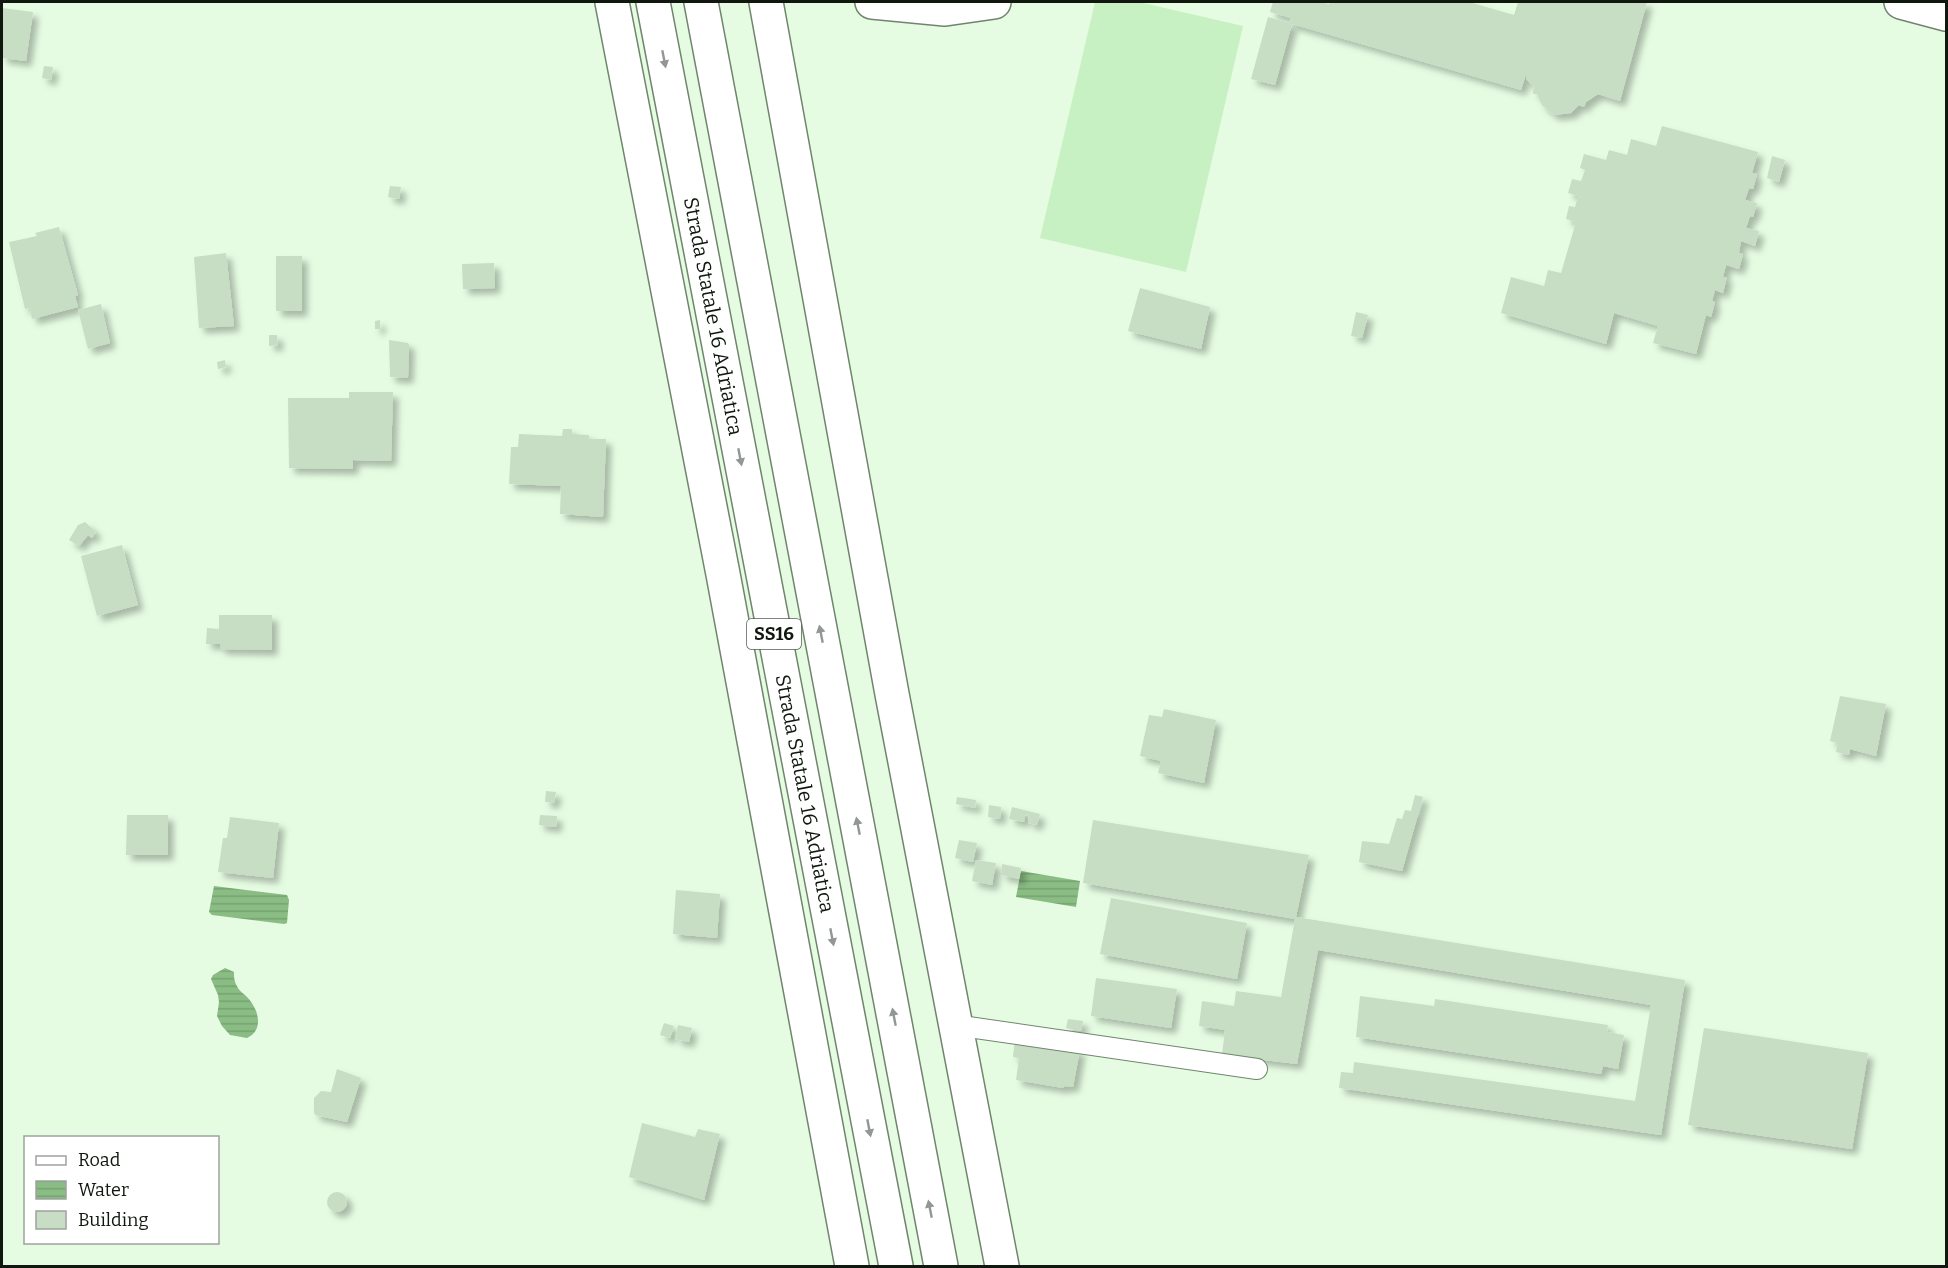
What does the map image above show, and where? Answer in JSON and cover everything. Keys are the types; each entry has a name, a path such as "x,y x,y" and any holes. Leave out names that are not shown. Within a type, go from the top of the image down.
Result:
{"main road":[{"path":"612,2 723,574 852,1266"},
{"name":"Strada Statale 16 Adriatica","path":"653,2 896,1266"},
{"name":"SS16","path":"701,2 941,1266"},
{"path":"766,2 955,1025 1002,1266"},
{"path":"872,2 945,9 994,2"},
{"path":"1901,2 1947,14"}],"lane":[{"path":"955,1025 1257,1069"}],"shaded area":[{"path":"1095,2 1139,2 1243,26 1186,272 1040,238"}],"water":[{"path":"1021,871 1080,881 1076,907 1016,897"},
{"path":"214,886 287,895 289,900 287,923 212,915 209,912"},
{"path":"225,968 234,972 238,988 251,1002 257,1013 256,1030 247,1038 230,1035 217,1016 218,995 211,979 213,975"}],"building":[{"path":"1273,2 1329,4 1330,2 1469,2 1514,15 1518,2 1647,2 1620,101 1598,94 1586,102 1584,107 1579,105 1571,113 1554,115 1542,105 1537,94 1533,94 1534,86 1527,80 1526,74 1521,90 1292,24 1275,85 1251,79 1268,17 1290,23 1291,18 1270,12"},
{"path":"2,8 33,12 26,61 2,58"},
{"path":"44,66 53,67 51,80 42,78"},
{"path":"1662,126 1758,152 1752,173 1757,174 1753,189 1749,188 1745,200 1757,203 1753,217 1750,216 1746,228 1759,231 1755,246 1741,241 1739,253 1743,254 1739,269 1726,265 1723,277 1727,277 1723,293 1715,290 1711,317 1706,315 1696,354 1653,343 1658,326 1614,313 1606,344 1501,313 1511,277 1544,286 1548,270 1561,273 1576,222 1566,219 1569,206 1575,207 1578,196 1568,193 1572,179 1581,181 1585,170 1580,168 1584,154 1606,160 1609,150 1627,155 1631,139 1656,146"},
{"path":"1772,156 1785,160 1779,182 1767,178"},
{"path":"390,186 401,187 399,199 388,197"},
{"path":"59,227 78,295 75,296 78,307 32,319 30,308 25,309 9,242 37,236 35,233"},
{"path":"226,253 234,326 199,328 194,257"},
{"path":"276,256 302,256 302,311 276,311"},
{"path":"494,263 495,288 463,289 462,264"},
{"path":"1140,288 1210,307 1201,349 1128,331"},
{"path":"101,304 110,343 88,349 78,310"},
{"path":"1356,312 1368,315 1362,338 1351,336"},
{"path":"380,320 380,329 375,329 375,321"},
{"path":"269,335 277,335 278,345 269,346"},
{"path":"389,340 409,345 408,378 390,377"},
{"path":"225,360 226,367 218,369 217,362"},
{"path":"349,392 393,392 391,461 353,460 353,469 289,468 288,398 349,398"},
{"path":"563,429 572,429 572,434 589,435 589,439 606,439 603,517 560,514 561,486 509,484 511,447 518,447 519,434 562,436"},
{"path":"85,522 96,532 92,538 88,535 79,546 69,540 78,525"},
{"path":"122,545 138,605 97,616 81,556"},
{"path":"219,615 272,615 272,650 220,649 220,644 206,644 207,628 219,629"},
{"path":"1840,696 1886,704 1876,756 1850,749 1849,755 1836,752 1838,743 1830,741"},
{"path":"1164,709 1216,720 1204,783 1158,773 1161,761 1140,756 1149,715 1162,717"},
{"path":"546,791 556,792 554,803 545,802"},
{"path":"1415,795 1423,797 1402,871 1359,862 1362,841 1389,844 1397,818 1402,819 1405,810 1411,811"},
{"path":"957,797 976,800 975,808 956,804"},
{"path":"989,805 1001,807 1000,819 988,817"},
{"path":"1012,807 1040,814 1037,825 1028,823 1029,816 1025,815 1024,822 1009,819"},
{"path":"127,815 168,815 168,855 126,855"},
{"path":"540,815 557,816 556,827 539,825"},
{"path":"230,817 279,823 273,878 218,872 223,838 227,838"},
{"path":"1093,820 1309,855 1296,917 1685,980 1661,1135 1339,1088 1341,1072 1353,1073 1354,1062 1635,1101 1651,1005 1318,950 1297,1064 1222,1055 1225,1030 1199,1026 1202,1001 1234,1006 1236,991 1281,997 1295,919 1083,883"},
{"path":"959,840 977,843 973,862 955,858"},
{"path":"976,860 996,863 992,885 972,881"},
{"path":"1002,864 1021,868 1019,879 1001,875"},
{"path":"676,890 720,894 717,938 673,934"},
{"path":"1111,898 1247,923 1237,979 1100,954"},
{"path":"1096,978 1177,989 1171,1028 1091,1016"},
{"path":"1360,996 1434,1006 1435,999 1608,1025 1607,1032 1624,1035 1618,1069 1603,1066 1601,1074 1356,1037"},
{"path":"1068,1019 1083,1021 1081,1031 1066,1028"},
{"path":"664,1023 674,1026 670,1038 660,1035"},
{"path":"678,1025 692,1028 689,1042 675,1039"},
{"path":"1704,1028 1868,1053 1852,1149 1688,1125"},
{"path":"1015,1039 1080,1050 1073,1087 1064,1086 1063,1088 1016,1080 1019,1058 1013,1057"},
{"path":"337,1069 361,1078 347,1122 315,1115 314,1112 314,1098 321,1091 331,1092"},
{"path":"642,1123 695,1137 698,1129 720,1134 704,1200 629,1177"},
{"path":"337,1192 344,1195 347,1202 344,1209 337,1212 330,1209 327,1202 330,1195"}]}
